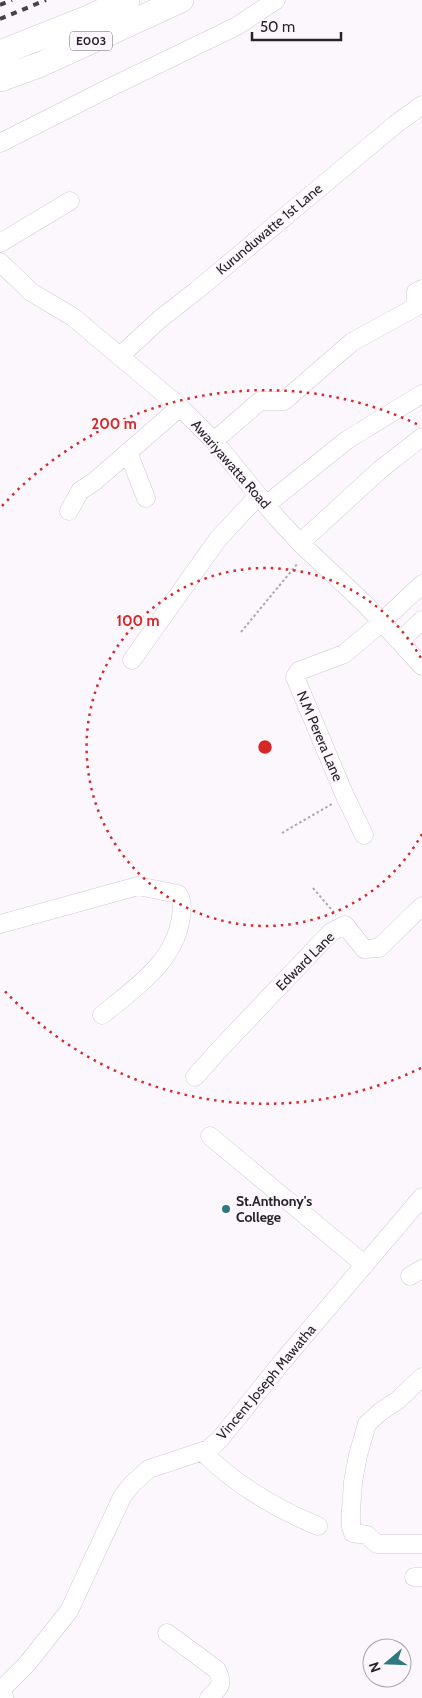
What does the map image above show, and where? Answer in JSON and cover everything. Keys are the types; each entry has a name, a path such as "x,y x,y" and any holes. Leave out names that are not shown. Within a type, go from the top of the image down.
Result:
{"highway":[{"name":"E003","path":"0,53 88,18 127,0"},
{"name":"E003","path":"0,79 39,65 181,0"}],"main road":[{"path":"0,1693 2,1698"}],"street":[{"path":"0,143 108,88 237,26 276,0"},
{"name":"Kurunduwatte 1st Lane","path":"120,356 160,319 396,124 422,105"},
{"path":"0,243 70,201"},
{"name":"Awariyawatta Road","path":"0,262 31,292 73,316 180,407 214,441 262,500 305,547 345,584 422,666"},
{"path":"214,441 260,401 284,401 352,342 416,307 416,292 422,289"},
{"path":"132,660 218,539 262,500 347,440 422,394"},
{"path":"69,510 80,492 180,407"},
{"path":"305,547 380,469 422,437"},
{"path":"128,452 146,498"},
{"path":"382,622 422,584"},
{"path":"400,641 422,620"},
{"name":"N.M Perera Lane","path":"364,835 345,796 295,677 299,672 344,654 382,622"},
{"path":"0,924 130,887 144,886 178,894 182,901 180,923 166,957 148,976 102,1015"},
{"name":"Edward Lane","path":"195,1077 332,932 345,925 364,949 379,948 422,906"},
{"path":"210,1136 365,1265"},
{"name":"Vincent Joseph Mawatha","path":"0,1693 27,1664 69,1611 122,1498 132,1484 149,1469 209,1449 220,1439 282,1362 421,1200"},
{"path":"422,1377 398,1400 380,1412 367,1424 358,1455 351,1511 351,1527 354,1533 367,1535 377,1544 422,1544"},
{"path":"202,1451 214,1464 234,1479 294,1516 318,1526"},
{"path":"167,1633 218,1670 221,1678 220,1687 209,1698"}],"path":[{"path":"241,632 305,547"},
{"path":"282,833 345,796"},
{"path":"313,888 345,925"}],"railway":[{"path":"0,5 12,0"},
{"path":"0,19 46,0"}],"place":[{"name":"St.Anthony's College","path":"226,1209"}]}
